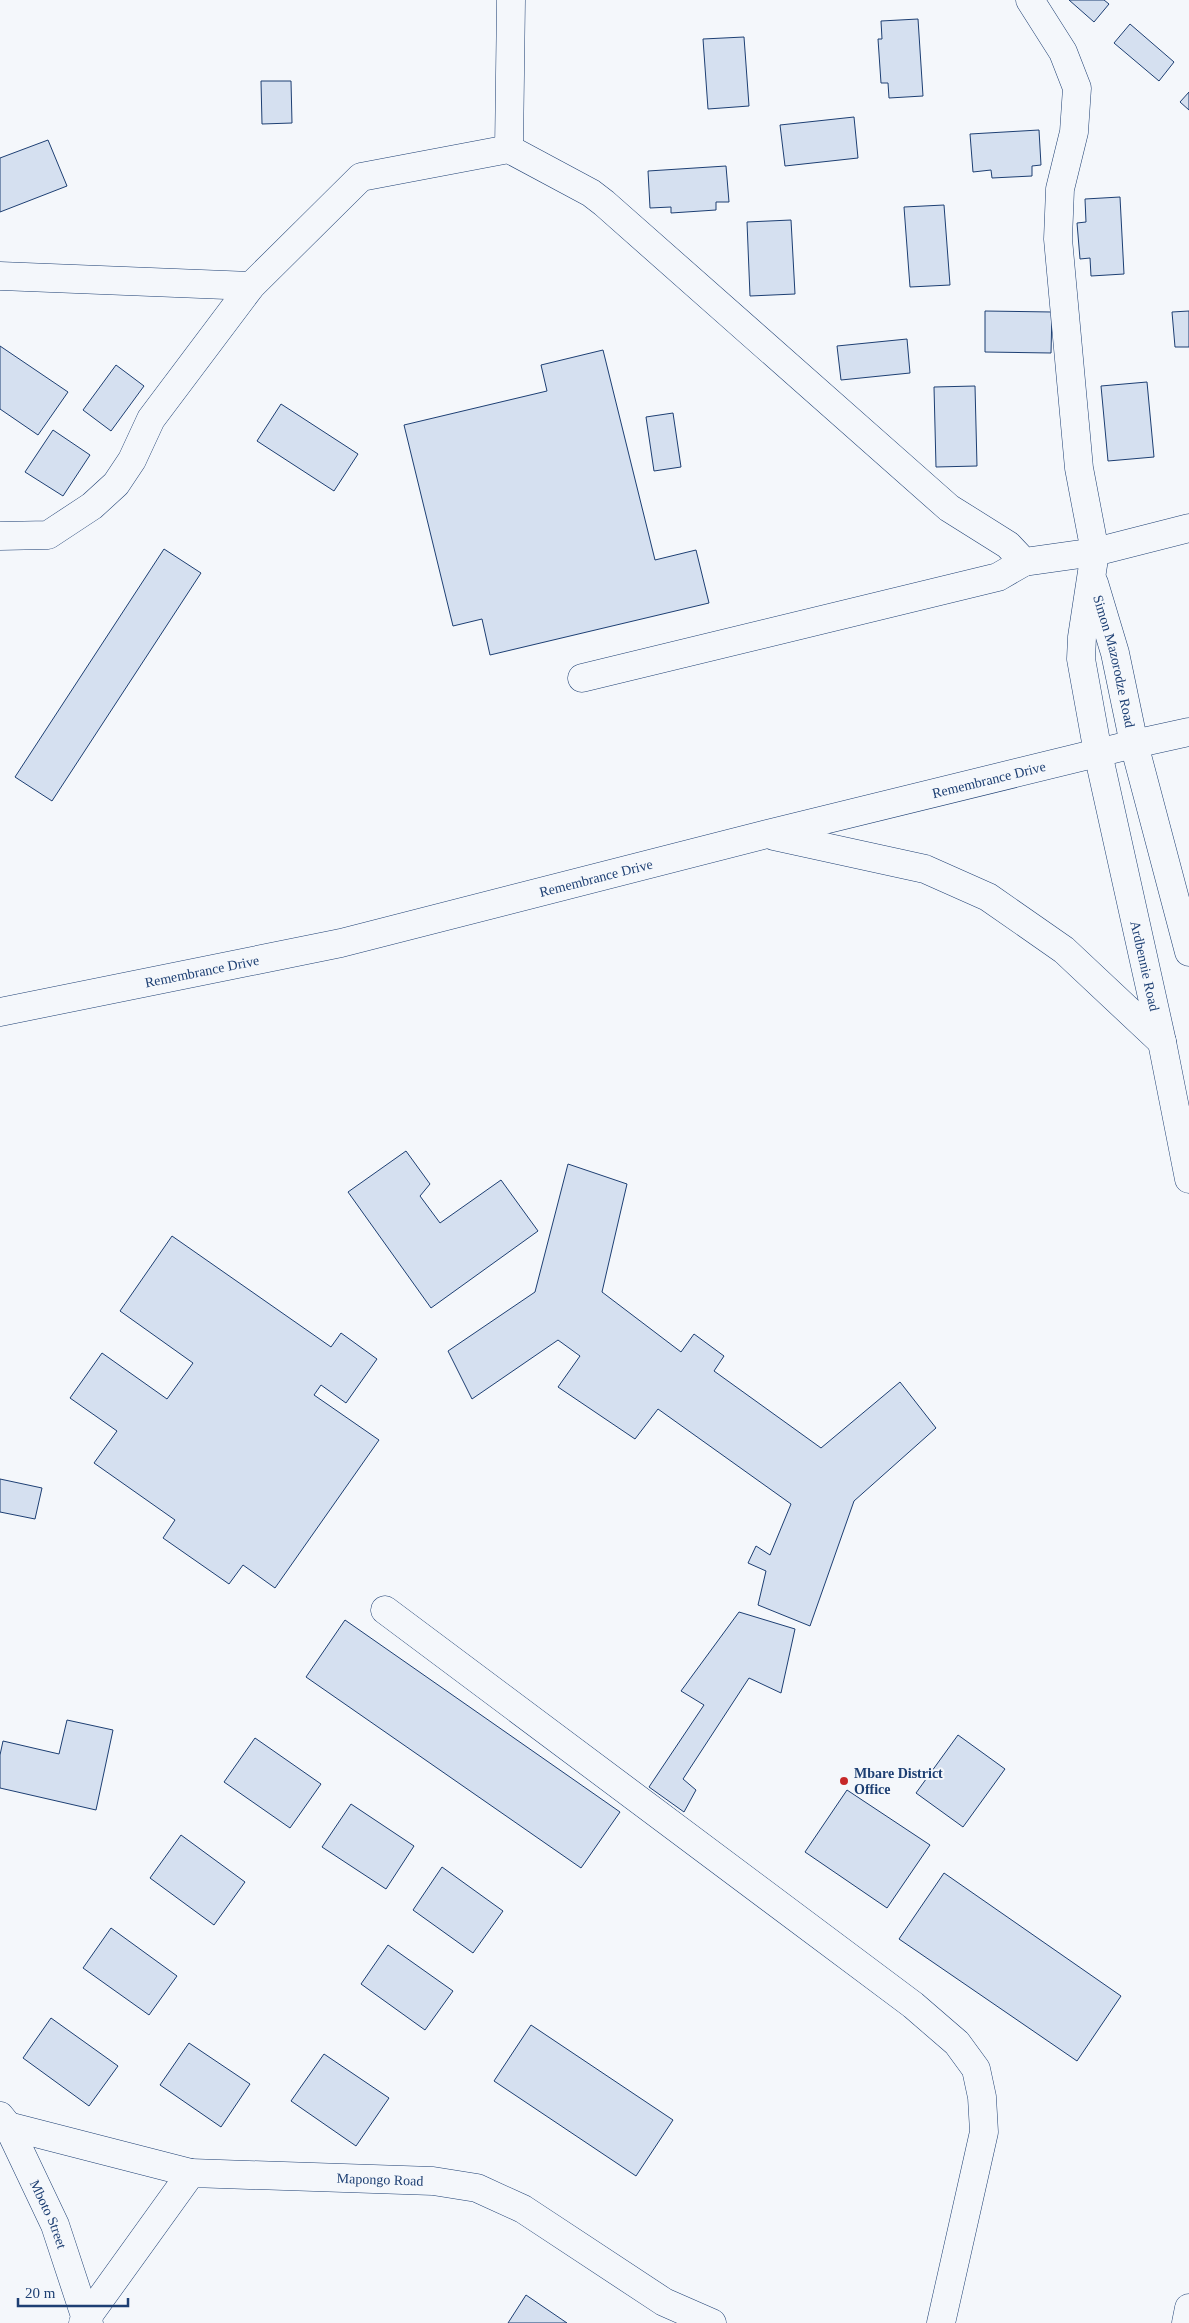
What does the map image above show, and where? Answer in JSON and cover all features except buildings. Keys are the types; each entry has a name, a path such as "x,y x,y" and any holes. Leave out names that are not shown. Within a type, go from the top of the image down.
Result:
{"street":[{"path":"509,149 511,0"},
{"name":"Simon Mazorodze Road","path":"1030,0 1063,52 1077,88 1074,132 1060,189 1058,239 1080,468 1095,552 1093,579 1082,637 1081,659 1098,753"},
{"path":"0,536 48,535 92,506 116,484 132,460 150,419 251,286 361,177 509,149 591,193 604,203 949,508 1008,544 1024,562"},
{"path":"0,276 251,286"},
{"path":"582,678 998,577 1024,562 1095,552 1189,528"},
{"name":"Simon Mazorodze Road","path":"1093,579 1115,653 1134,744"},
{"name":"Remembrance Drive","path":"0,1012 341,943 767,834 1189,732"},
{"path":"1134,744 1189,952"},
{"name":"Ardbennie Road","path":"1098,753 1162,1042 1189,1179"},
{"path":"767,834 925,869 988,897 1064,950 1162,1042"},
{"path":"385,1610 913,2005 956,2042 976,2069 982,2097 984,2132 941,2323"},
{"name":"Mapongo Road","path":"4,2121 191,2173 433,2181 477,2188 523,2209 664,2302 712,2323"},
{"name":"Mboto Street","path":"4,2121 56,2225 86,2322"},
{"path":"86,2322 191,2173"},
{"path":"1186,2323 1189,2308"}],"place":[{"name":"Mbare District Office","path":"844,1781"}]}
